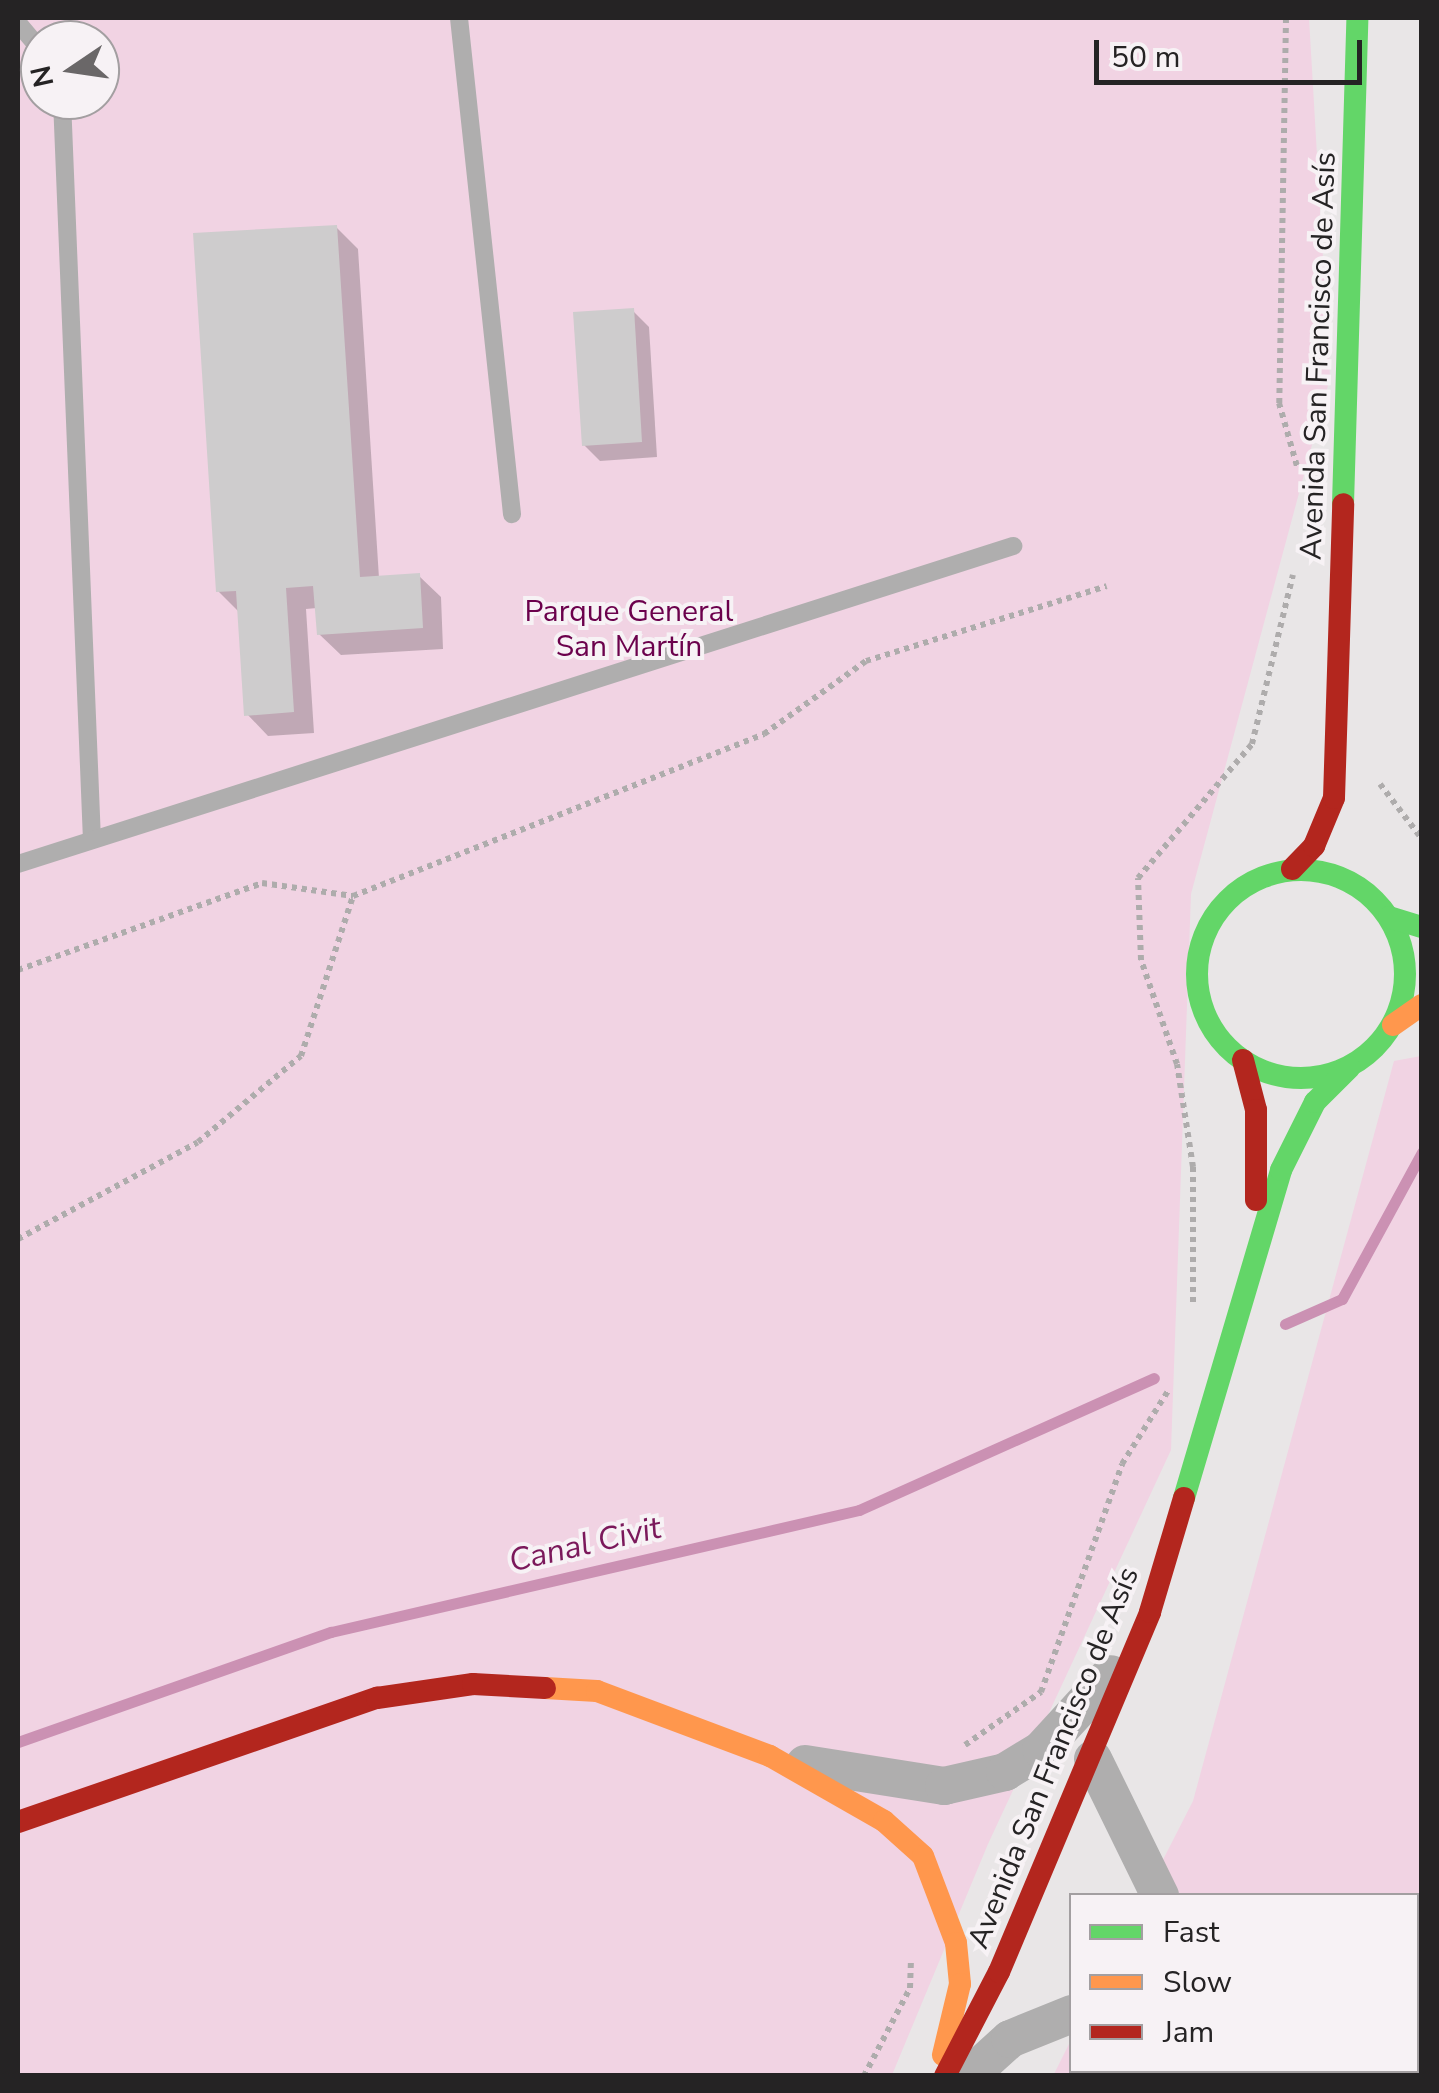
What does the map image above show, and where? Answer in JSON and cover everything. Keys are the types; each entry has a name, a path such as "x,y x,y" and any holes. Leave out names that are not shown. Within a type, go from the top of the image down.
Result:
{"main road":[{"name":"Avenida San Francisco de Asís","path":"1252,1283 1258,1157 1243,1060 1203,1010 1200,947 1234,893 1292,869 1314,846 1334,798 1356,18"},
{"name":"Avenida San Francisco de Asís","path":"1336,697 1354,825"},
{"path":"1362,860 1370,894"},
{"path":"1292,869 1345,878 1370,894 1389,917 1406,970 1393,1025"},
{"path":"1389,917 1422,927"},
{"name":"Avenida San Francisco de Asís","path":"946,2076 1093,1760 1150,1612 1297,1130 1350,1067 1393,1025 1422,1005"},
{"path":"1243,1060 1295,1078 1350,1067"},
{"path":"18,1822 377,1698 473,1684 596,1691 770,1756 884,1822 923,1856 956,1943 960,1984 936,2076"}],"street":[{"path":"770,1756 873,1778 959,1783 1005,1772 1042,1750 1109,1678 1150,1612"},
{"path":"1093,1760 1159,1893"},
{"path":"969,2076 1010,2039 1069,2015"}],"lane":[{"path":"18,23 33,18"},
{"path":"459,18 512,514"},
{"path":"63,120 92,838"},
{"path":"18,864 1013,546"}],"path":[{"path":"1286,18 1279,403 1304,485"},
{"path":"1193,1312 1193,1167 1177,1064 1140,960 1138,878 1252,744 1295,564"},
{"path":"18,970 262,884 353,896 764,734 866,661 1107,586"},
{"path":"18,1239 198,1142 302,1056 353,896"},
{"path":"959,1783 966,1742 1041,1692 1122,1464 1181,1380"},
{"path":"864,2076 910,1988 908,1945"}],"green space":[{"name":"Parque General San Martín","path":"18,18 1309,18 1330,378 1191,894 1171,1450 988,1844 892,2075 18,2075"},
{"path":"1421,1056 1421,2075 1053,2076 1069,2044 1069,2073 1419,2073 1419,1893 1146,1893 1193,1801 1394,1061"}],"building":[{"path":"337,225 360,577 420,573 423,628 317,635 313,586 286,588 294,712 244,716 236,591 216,592 193,233"},
{"path":"634,308 642,442 582,446 573,312"}],"waterway":[{"name":"Canal Civit","path":"1285,1324 1342,1299 1422,1152"},
{"name":"Canal Civit","path":"18,1742 331,1632 859,1510 1154,1378"}],"traffic: fast":[{"path":"1343,504 1357,18"},
{"path":"1301,870 1341,878 1375,900 1397,934 1405,974 1397,1014 1375,1048 1341,1070 1301,1078 1261,1070 1227,1048 1205,1014 1197,974 1205,934 1227,900 1261,878 1301,870"},
{"path":"1389,917 1422,927"},
{"path":"1184,1498 1281,1170 1315,1102 1350,1067"}],"traffic: slow":[{"path":"1393,1025 1422,1005"},
{"path":"545,1688 597,1691 770,1756 884,1821 923,1856 956,1943 960,1984 943,2055"}],"traffic: jam":[{"path":"1292,869 1314,846 1334,798 1343,504"},
{"path":"1243,1060 1256,1110 1256,1200"},
{"path":"945,2076 999,1972 1150,1612 1184,1498"},
{"path":"18,1822 377,1698 473,1684 545,1688"}]}
